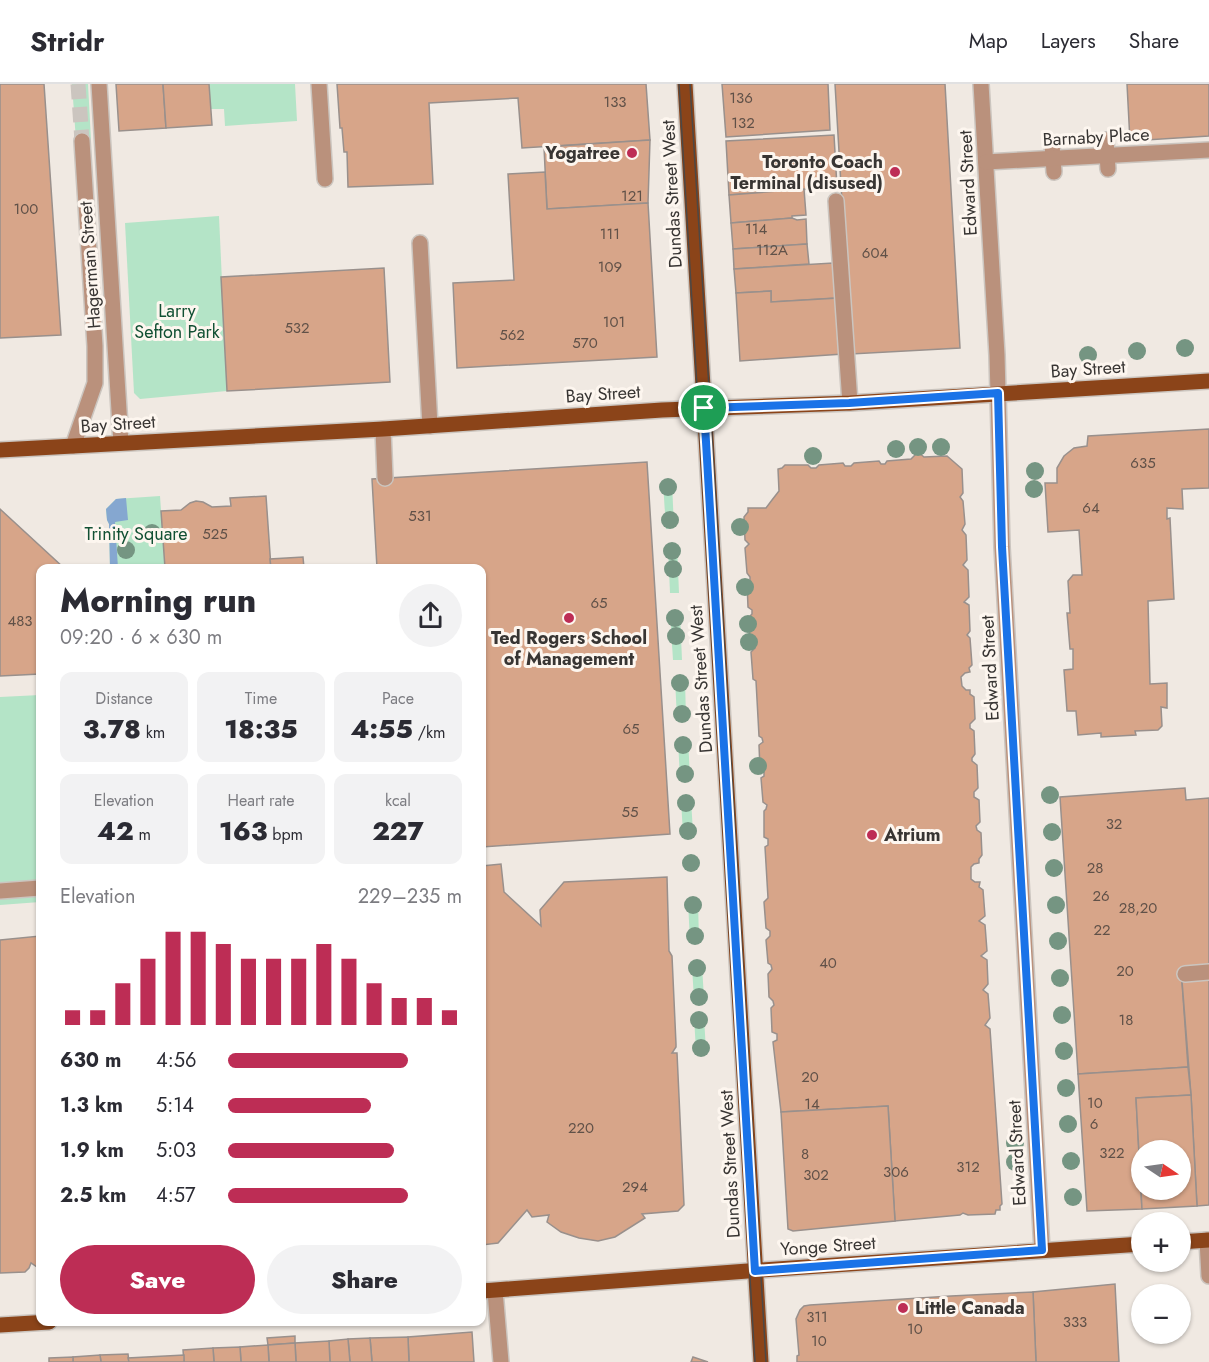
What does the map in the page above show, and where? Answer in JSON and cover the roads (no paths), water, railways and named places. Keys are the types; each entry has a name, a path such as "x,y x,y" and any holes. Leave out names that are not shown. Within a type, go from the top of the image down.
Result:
{"main road":[{"name":"Dundas Street West","path":"685,84 761,1362"},
{"name":"Bay Street","path":"0,450 383,429 662,410 849,403 1209,381"},
{"path":"1191,1241 1208,1240"},
{"name":"Yonge Street","path":"488,1291 1131,1245"},
{"path":"0,1325 36,1323"}],"street":[{"name":"Hagerman Street","path":"99,84 121,443"},
{"path":"319,84 325,179"},
{"name":"Edward Street","path":"981,84 997,355 1002,547 1042,1250"},
{"path":"73,446 95,383 95,346 82,141"},
{"name":"Barnaby Place","path":"986,162 1209,150"},
{"path":"836,201 849,403"},
{"path":"420,243 430,426"},
{"path":"383,429 385,478"},
{"path":"0,891 36,888"},
{"path":"1185,974 1209,972"},
{"path":"1208,1240 1209,1276"},
{"path":"488,1291 501,1362"}],"water":[{"path":"126,498 128,520 115,522 118,564 110,564 109,524 106,509 116,499"}],"tunnel":[{"path":"78,84 82,141"}],"tram line":[{"path":"679,84 755,1362"},
{"path":"690,84 766,1362"}],"place":[{"name":"Yogatree","path":"632,153"},
{"name":"Toronto Coach Terminal (disused)","path":"895,172"},
{"name":"Ted Rogers School of Management","path":"569,618"},
{"name":"Atrium","path":"872,835"},
{"name":"Little Canada","path":"903,1308"}],"park label":[{"name":"Larry Sefton Park","path":"177,321"},
{"name":"Trinity Square","path":"136,534"}]}
